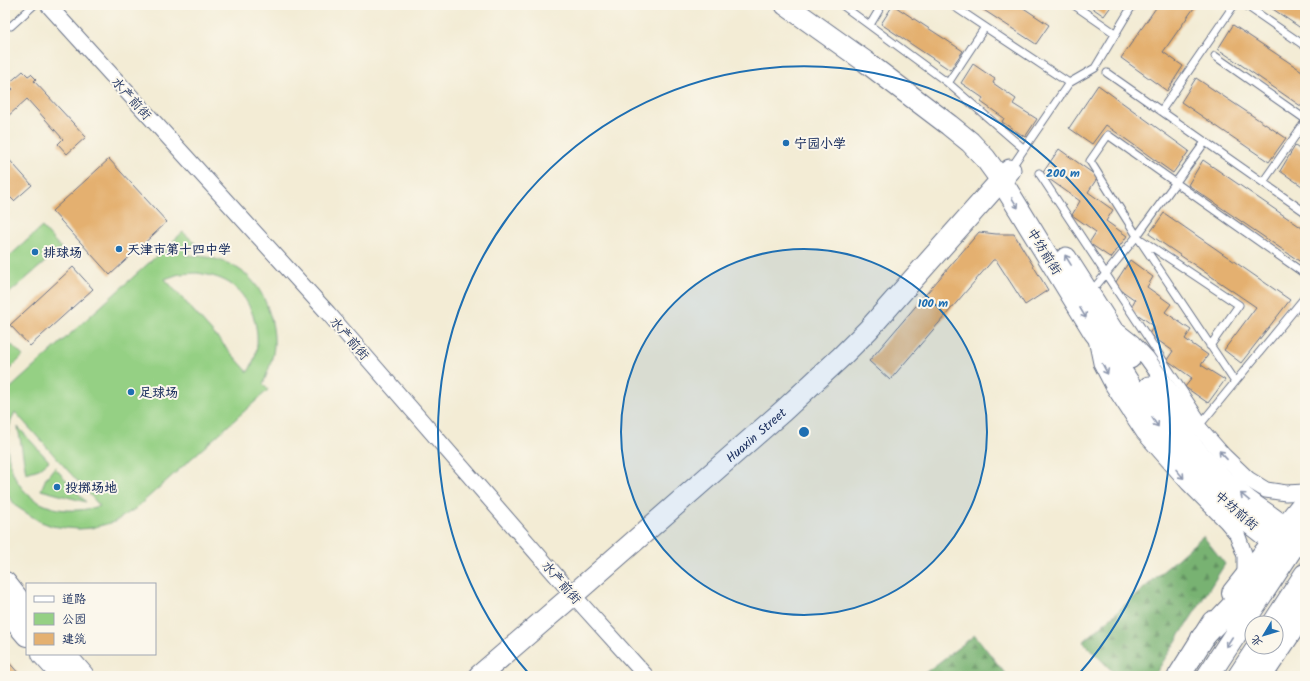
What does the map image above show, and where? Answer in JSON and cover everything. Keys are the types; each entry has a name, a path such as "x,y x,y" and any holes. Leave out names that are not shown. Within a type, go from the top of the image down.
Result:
{"main road":[{"path":"1179,676 1224,604 1305,502"},
{"path":"1202,638 1302,532"},
{"path":"1208,676 1302,532"},
{"path":"1279,615 1305,575"},
{"path":"1284,625 1305,582"},
{"path":"5,583 26,610"},
{"path":"5,609 26,634"},
{"path":"1260,676 1305,610"},
{"path":"44,655 63,676"},
{"path":"65,655 83,676"},
{"path":"1239,676 1253,655"},
{"path":"1260,676 1269,655"}],"street":[{"name":"水产前街","path":"48,5 328,313 573,595 646,676"},
{"name":"中纺前街","path":"786,5 949,125 1005,175 1102,328 1109,350 1158,427 1179,453 1227,503 1245,519 1271,528"},
{"path":"807,5 961,120 994,150 1005,175 1089,294 1102,328 1101,363 1113,386 1144,433 1188,483 1237,534 1245,556 1245,578"},
{"name":"Huaxin Street","path":"480,676 783,410 841,357 868,330 1005,175"},
{"path":"1102,328 1133,343 1147,358 1187,414 1224,456 1248,479 1266,490 1286,493 1305,492"}],"lane":[{"path":"11,26 34,5"},
{"path":"842,5 948,84 1024,149"},
{"path":"870,25 882,5"},
{"path":"952,5 1069,83"},
{"path":"1074,5 1116,34"},
{"path":"1161,110 1234,5"},
{"path":"1005,175 1069,83 1095,68 1132,6"},
{"path":"1247,6 1305,46"},
{"path":"948,84 985,27"},
{"path":"1215,56 1305,120 1263,182"},
{"path":"1108,73 1305,212"},
{"path":"1235,382 1137,236 1090,161 1108,135 1305,274"},
{"path":"1089,294 1137,236 1205,142"},
{"path":"1040,173 1203,421 1302,305 1305,297"},
{"path":"1137,236 1239,305 1210,346"}],"green space":[{"name":"排球场","path":"42,227 61,248 5,297 5,260"},
{"path":"183,232 196,244 185,255 214,259 238,268 257,286 264,298 271,318 274,335 274,347 263,384 268,390 135,509 114,522 91,528 79,529 52,526 39,521 17,507 5,492 5,393","holes":["197,273 214,276 229,283 243,296 248,304 257,333 255,357 248,372 165,279 179,274","15,412 100,506 68,510 53,508 40,503 29,495 19,484 12,471 7,443 8,433"]},
{"path":"12,345 23,356 5,374 5,351"},
{"name":"投掷场地","path":"18,427 49,461 39,469 26,473"},
{"name":"投掷场地","path":"55,467 86,502 41,490 46,478"},
{"path":"1203,536 1225,564 1154,676 1117,676 1083,642"},
{"path":"975,635 1007,676 921,676"}],"building":[{"path":"893,5 963,51 950,70 881,24"},
{"path":"976,5 1019,5 1049,25 1036,44"},
{"path":"1088,5 1112,5 1104,16"},
{"path":"1158,5 1196,5 1163,52 1183,66 1167,91 1121,58"},
{"path":"1267,5 1305,5 1305,31"},
{"path":"1233,25 1305,73 1305,109 1218,49"},
{"path":"973,64 995,79 993,83 1016,99 1013,104 1037,119 1025,137 1002,122 1004,118 981,102 983,98 961,83"},
{"path":"23,71 28,76 31,74 36,79 34,81 86,137 67,154 58,144 63,139 27,99 7,117 5,115 5,96 13,89 8,84"},
{"path":"1196,78 1286,138 1269,162 1181,102"},
{"path":"1098,85 1189,151 1173,173 1106,125 1092,144 1069,128"},
{"path":"1295,146 1305,153 1305,188 1280,171"},
{"path":"1059,149 1098,177 1088,192 1113,210 1106,221 1127,236 1111,258 1089,243 1096,232 1072,215 1080,201 1042,174"},
{"path":"5,155 32,185 14,201 5,192 10,187 5,182"},
{"path":"109,159 167,222 110,275 52,211"},
{"path":"1203,160 1305,230 1305,265 1188,185"},
{"path":"1164,213 1290,300 1241,363 1224,350 1256,307 1149,234"},
{"path":"979,232 1014,234 1048,290 1025,305 996,260 993,260 890,380 869,361"},
{"path":"1130,260 1153,277 1147,287 1171,304 1165,312 1191,330 1185,339 1208,355 1201,365 1225,380 1208,403 1185,387 1192,378 1167,360 1173,351 1149,334 1154,326 1130,309 1135,300 1114,285"},
{"path":"73,267 93,289 30,346 10,325"},
{"path":"5,658 21,676 5,676"}],"tunnel":[{"path":"1276,542 1305,561"}],"place":[{"name":"宁园小学","path":"786,143"},
{"name":"天津市第十四中学","path":"119,249"},
{"name":"排球场","path":"35,252"},
{"name":"足球场","path":"131,392"},
{"name":"投掷场地","path":"57,487"}]}
